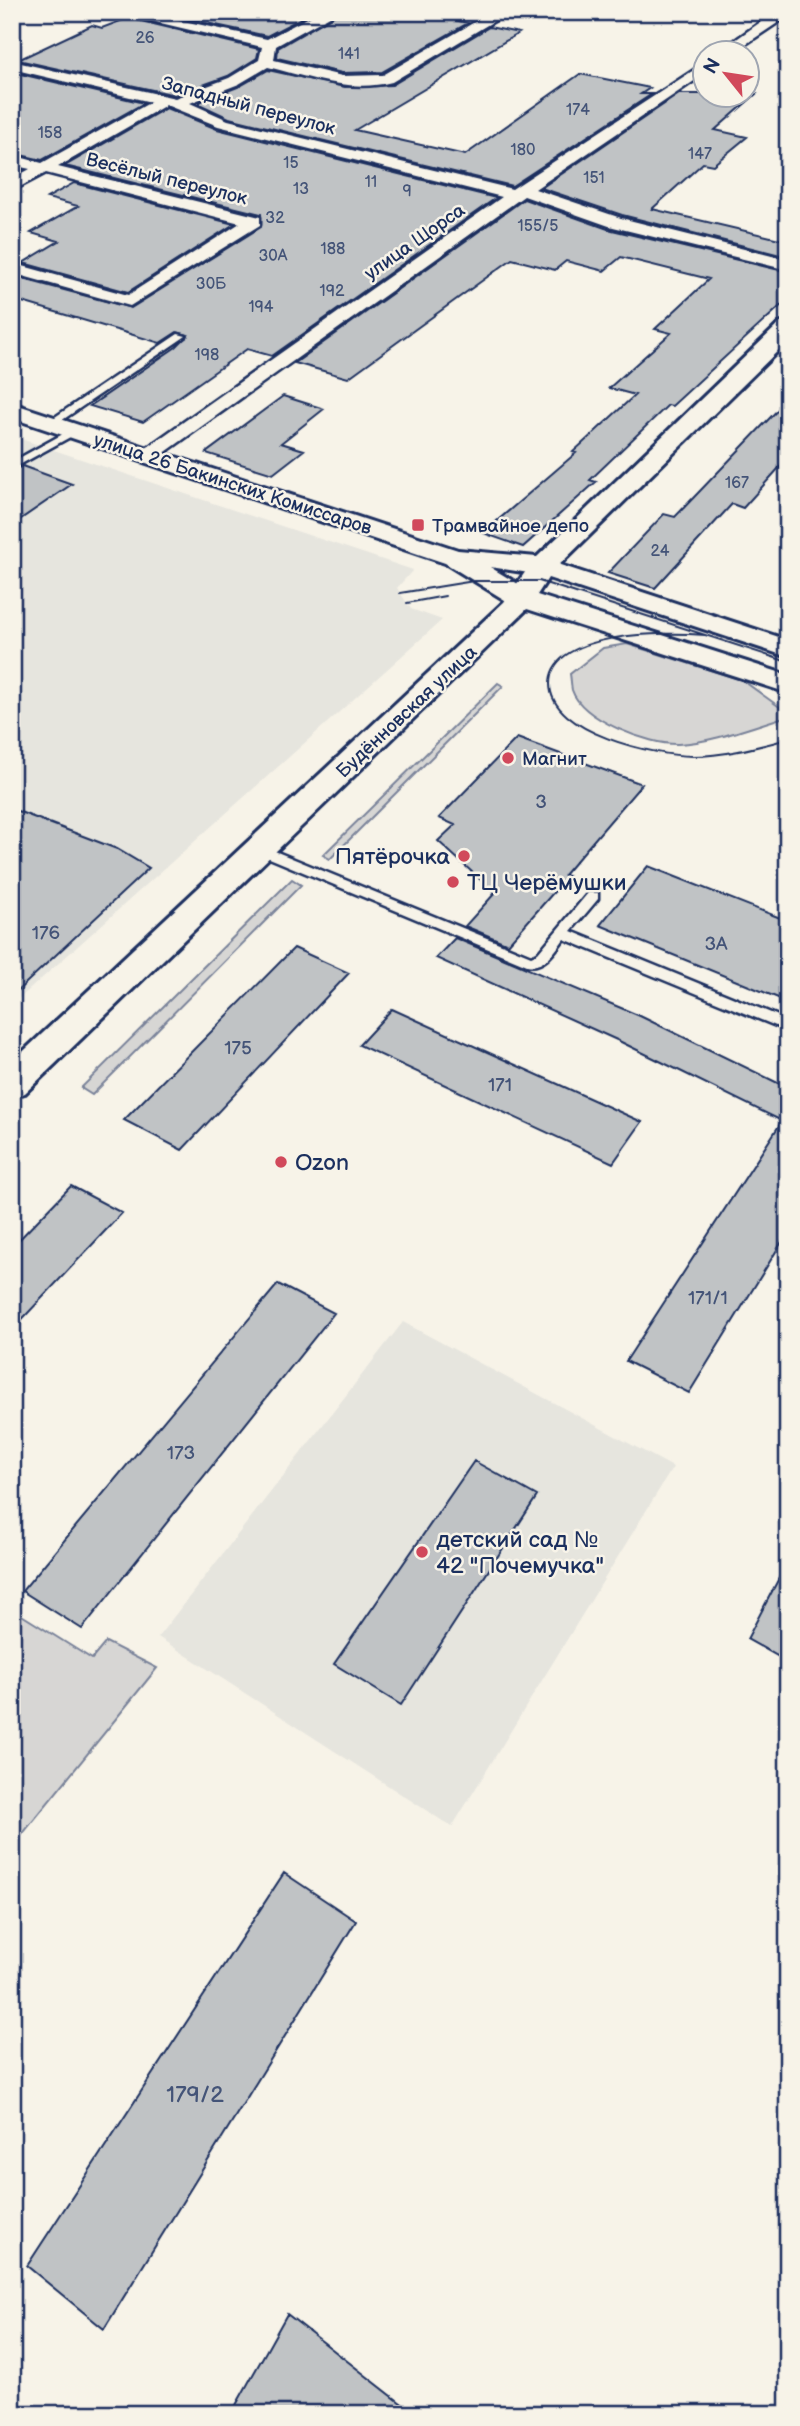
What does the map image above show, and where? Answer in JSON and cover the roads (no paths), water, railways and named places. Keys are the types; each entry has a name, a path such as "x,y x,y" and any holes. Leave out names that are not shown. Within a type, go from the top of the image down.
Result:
{"main road":[{"name":"Будённовская улица","path":"12,1084 523,599 542,567 788,328"},
{"name":"улица 26 Бакинских Комиссаров","path":"12,410 454,556 525,562 788,649"},
{"name":"улица 26 Бакинских Комиссаров","path":"454,556 523,599 788,684"}],"street":[{"path":"121,12 269,44 330,12"},
{"path":"12,186 169,103 236,81 266,62 350,81 374,82 387,79 502,12"},
{"path":"746,38 785,12"},
{"path":"266,62 269,44"},
{"name":"Западный переулок","path":"12,65 169,103 223,123 519,192 615,222 788,265"},
{"name":"улица Щорса","path":"149,455 519,192 692,75"},
{"name":"Весёлый переулок","path":"12,160 254,221 130,301 12,268"}],"lane":[{"path":"12,466 181,336"},
{"path":"260,849 521,960 532,962 543,956 593,896"},
{"path":"562,933 788,1026"}],"tram line":[{"path":"400,593 474,581 539,581 705,635"},
{"path":"407,603 445,596"},
{"path":"705,635 666,634 614,638 569,653 555,666 550,684 555,701 567,716 585,728 631,746 655,752 693,756 717,754 788,739"},
{"path":"705,635 788,662"}],"place":[{"name":"Трамвайное депо","path":"418,525"},
{"name":"Магнит","path":"508,758"},
{"name":"Пятёрочка","path":"464,856"},
{"name":"ТЦ Черёмушки","path":"453,882"},
{"name":"Ozon","path":"281,1162"},
{"name":"детский сад № 42 \"Почемучка\"","path":"422,1552"}]}
